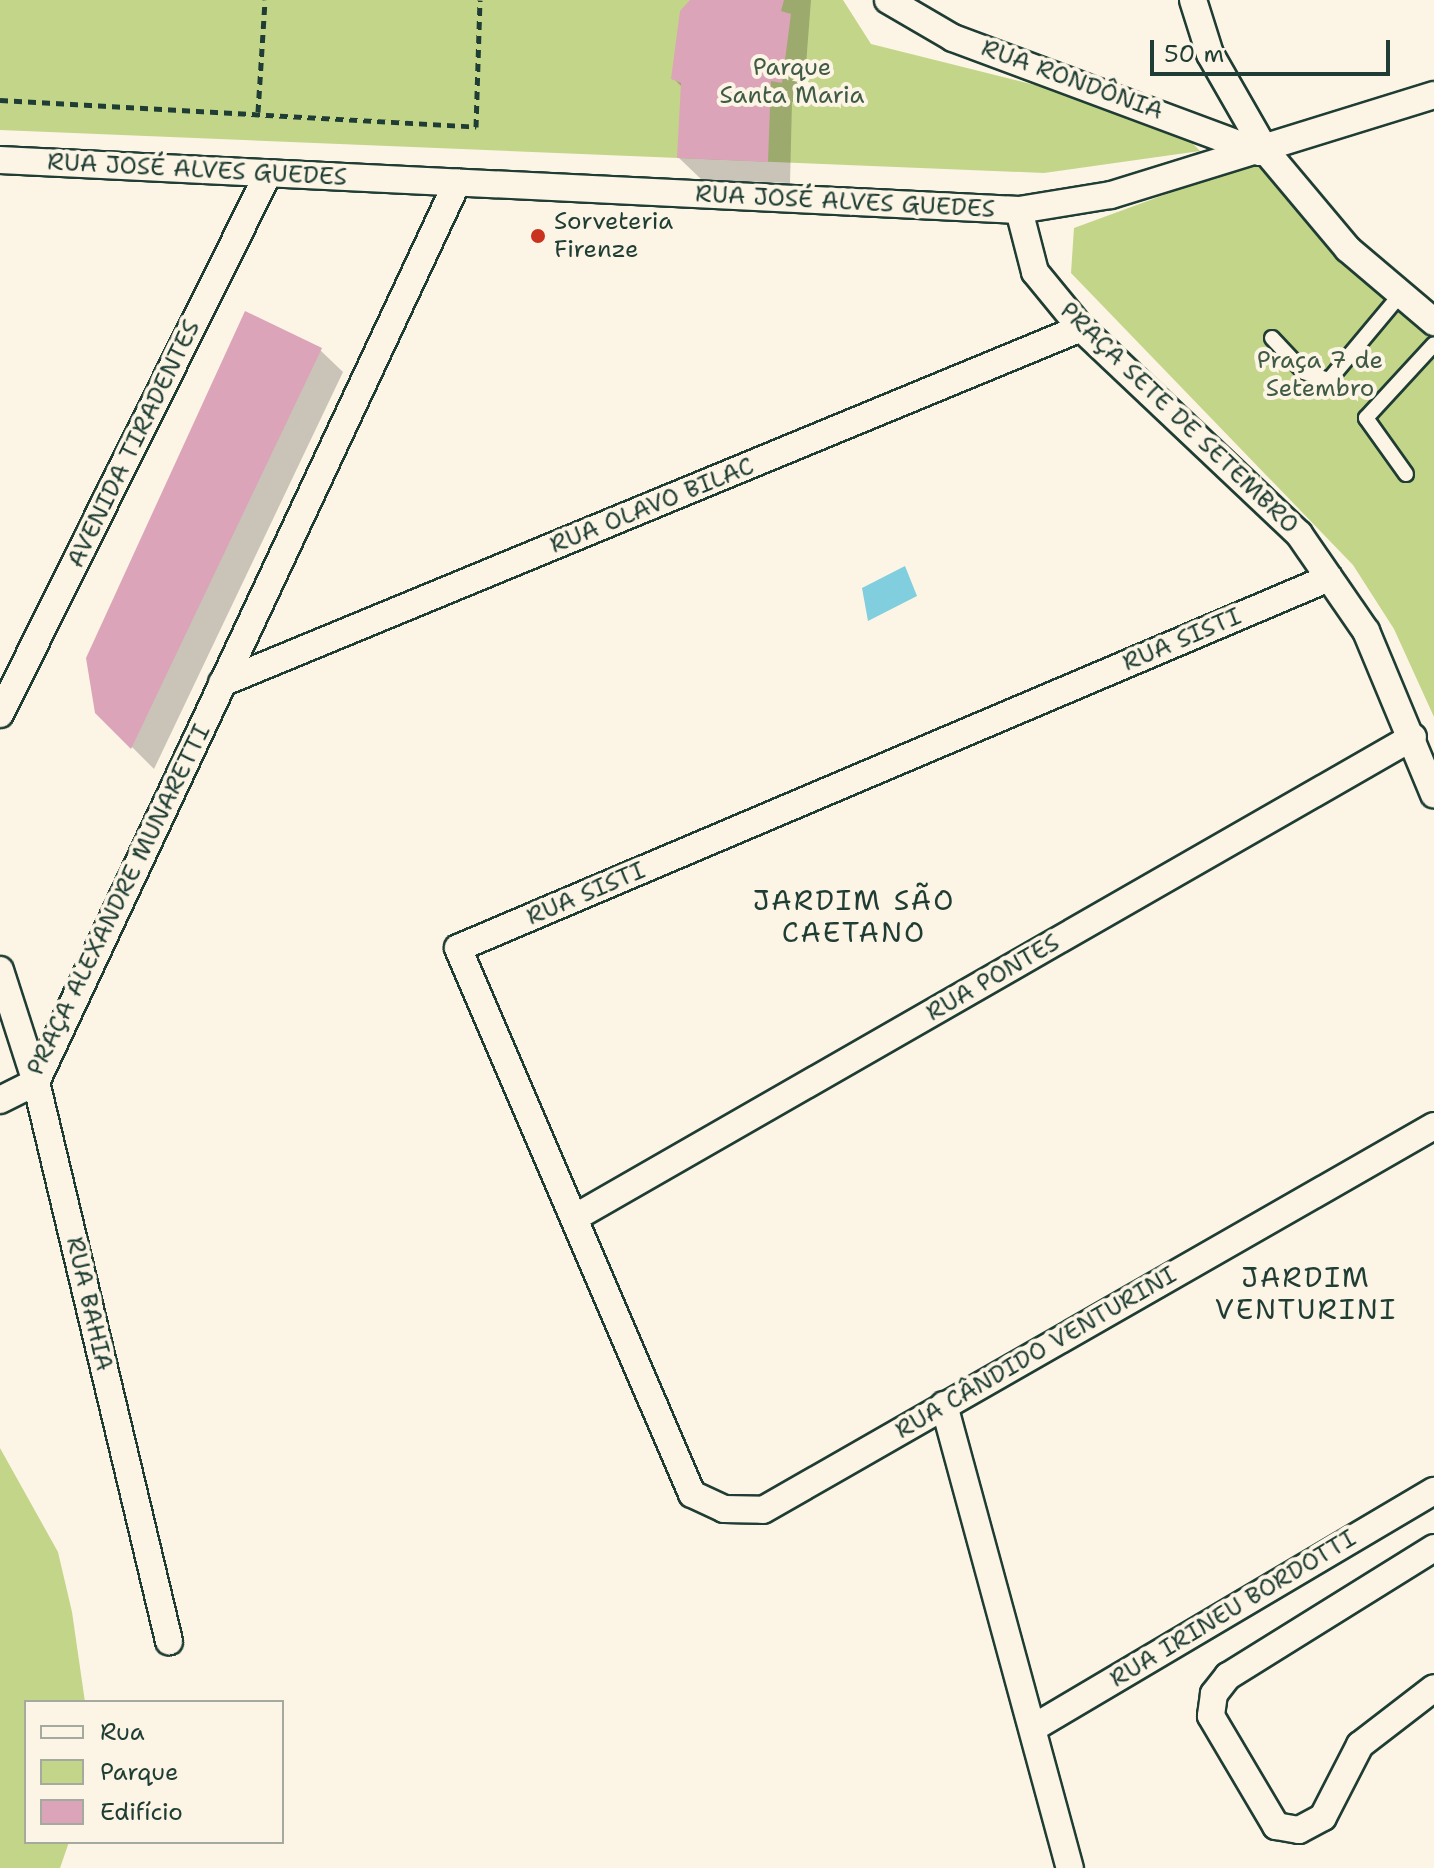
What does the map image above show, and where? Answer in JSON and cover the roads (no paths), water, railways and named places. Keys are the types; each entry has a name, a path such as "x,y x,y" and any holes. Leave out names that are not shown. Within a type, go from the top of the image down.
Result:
{"street":[{"name":"RUA RONDÔNIA","path":"888,0 953,38 1263,151"},
{"path":"1193,0 1210,54 1263,151 1348,249 1434,322"},
{"name":"RUA JOSÉ ALVES GUEDES","path":"0,160 1019,210 1111,195 1263,151 1434,95"},
{"name":"AVENIDA TIRADENTES","path":"0,714 268,174"},
{"path":"222,683 457,183"},
{"name":"PRAÇA SETE DE SETEMBRO","path":"1019,210 1035,272 1081,328 1299,534 1366,631 1413,737 1434,794"},
{"name":"RUA OLAVO BILAC","path":"222,683 1081,328"},
{"name":"RUA SISTI","path":"763,1510 724,1509 692,1494 458,948 1329,578"},
{"name":"PRAÇA ALEXANDRE MUNARETTI","path":"0,1100 36,1082 222,683"},
{"name":"RUA PONTES","path":"574,1218 1413,737"},
{"name":"RUA BAHIA","path":"0,970 36,1082 169,1641"},
{"name":"RUA CÂNDIDO VENTURINI","path":"763,1510 1434,1126"},
{"path":"944,1405 1070,1868"},
{"name":"RUA IRINEU BORDOTTI","path":"1033,1728 1434,1491"},
{"path":"1434,1548 1228,1676 1211,1716 1276,1826 1299,1830 1323,1817 1360,1745 1434,1688"}],"lane":[{"path":"1272,338 1304,372 1329,380 1401,294"},
{"path":"1406,474 1366,418 1434,344"}],"water":[{"path":"905,566 917,596 868,621 862,588"}],"place":[{"name":"Sorveteria Firenze","path":"538,236"}],"district":[{"name":"JARDIM SÃO CAETANO","path":"854,916"},
{"name":"JARDIM VENTURINI","path":"1306,1293"}],"park label":[{"name":"Parque Santa Maria","path":"792,82"},
{"name":"Praça 7 de Setembro","path":"1320,375"}]}
